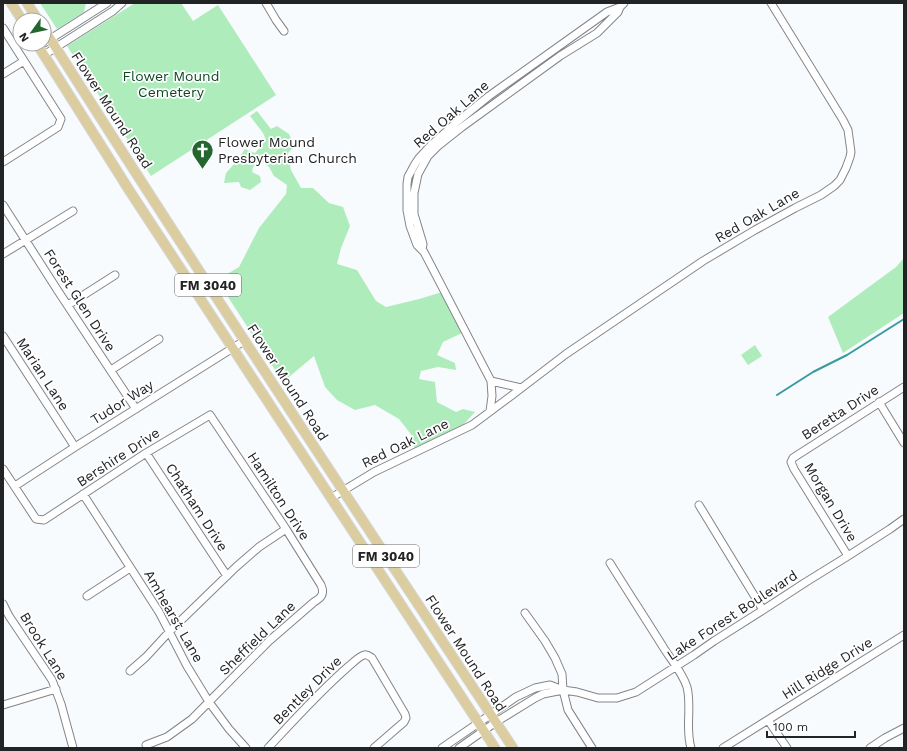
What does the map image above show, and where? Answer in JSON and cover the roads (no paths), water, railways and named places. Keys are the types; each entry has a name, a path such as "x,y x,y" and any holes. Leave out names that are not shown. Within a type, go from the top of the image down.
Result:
{"main road":[{"path":"12,3 17,12"},
{"path":"27,3 33,12"},
{"name":"Flower Mound Road","path":"52,47 56,48 244,341 512,748"},
{"name":"Flower Mound Road","path":"44,52 129,190 495,748"},
{"path":"129,190 142,182"}],"street":[{"path":"52,37 106,3"},
{"path":"44,55 113,11 122,3"},
{"path":"266,3 284,31"},
{"name":"Red Oak Lane","path":"331,498 374,472 472,424 566,354 703,261 792,209 821,195 840,180 851,152 848,130 771,3"},
{"name":"Red Oak Lane","path":"490,411 492,396 491,381 422,250 417,244 410,226 406,202 408,177 419,158 447,131 489,96 607,12 622,5"},
{"name":"Red Oak Lane","path":"422,250 423,244 414,214 414,193 418,174 428,156 462,127 560,56 597,33 618,12 622,5"},
{"path":"3,28 61,118 58,127 3,162"},
{"path":"3,74 24,60"},
{"name":"Forest Glen Drive","path":"3,205 136,409"},
{"path":"3,254 73,210"},
{"path":"68,305 115,275"},
{"name":"Marian Lane","path":"3,336 75,447"},
{"path":"110,370 159,339"},
{"name":"Tudor Way","path":"14,486 244,341"},
{"path":"491,381 521,388"},
{"name":"Beretta Drive","path":"791,462 796,456 904,387"},
{"path":"879,402 904,443"},
{"name":"Bershire Drive","path":"14,486 36,519 44,520 146,453 210,415"},
{"name":"Hamilton Drive","path":"210,415 286,529 321,585 323,593"},
{"name":"Chatham Drive","path":"146,453 227,576"},
{"name":"Morgan Drive","path":"791,462 848,556"},
{"path":"3,469 14,486"},
{"name":"Amhearst Lane","path":"84,494 159,612 187,666 209,702 229,729 246,748"},
{"path":"699,505 763,610"},
{"name":"Lake Forest Boulevard","path":"442,748 516,697 534,688 550,685 563,690 598,698 616,698 636,692 806,582 903,522"},
{"path":"130,671 227,576 259,547 286,529"},
{"path":"610,563 628,594 682,676 687,687 689,714 688,735 691,748"},
{"path":"87,596 130,568"},
{"name":"Sheffield Lane","path":"146,745 167,737 192,719 269,641 320,598 323,593"},
{"name":"Brook Lane","path":"3,604 6,617 52,680 73,748"},
{"path":"525,613 555,658 562,674 563,690 568,710 592,748"},
{"name":"Hill Ridge Drive","path":"723,748 904,635"},
{"name":"Bentley Drive","path":"268,748 338,675 363,655 368,655 372,658 406,718 404,722 374,748"},
{"path":"3,705 56,689"},
{"name":"Lake Forest Boulevard","path":"459,748 496,722 535,698 543,694 563,690"},
{"path":"768,720 787,748"},
{"path":"870,748 904,728"}],"waterway":[{"path":"777,395 813,372 847,355 904,319"}],"place":[{"name":"Flower Mound Presbyterian Church","path":"203,170"}],"park label":[{"name":"Flower Mound Cemetery","path":"171,84"}]}
